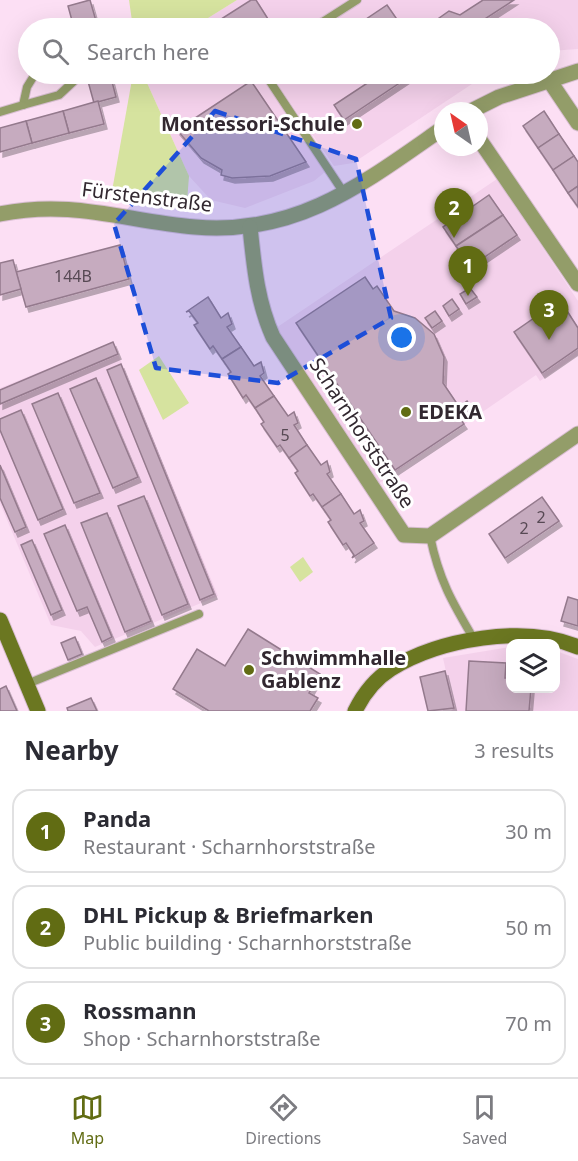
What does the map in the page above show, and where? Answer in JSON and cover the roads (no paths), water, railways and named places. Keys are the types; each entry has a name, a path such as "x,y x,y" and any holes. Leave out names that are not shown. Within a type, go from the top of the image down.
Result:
{"main road":[{"path":"0,620 38,711"},
{"path":"355,711 373,684 389,670 440,648 516,635 561,640 578,648"}],"street":[{"path":"560,77 578,71"},
{"path":"488,102 537,84"},
{"path":"552,84 578,123"},
{"name":"Fürstenstraße","path":"0,214 31,208 78,209 196,227 250,227 293,218 344,195 434,134"},
{"path":"488,152 578,284"},
{"name":"Scharnhorststraße","path":"250,227 257,291 262,311 273,337 404,535 430,536"},
{"path":"430,536 578,434"}],"lane":[{"path":"329,18 357,0"},
{"path":"23,105 29,84"},
{"path":"0,112 59,95 71,84"},
{"path":"272,84 344,195"},
{"path":"430,536 436,569 450,600 475,641"},
{"path":"27,684 199,614"}],"place":[{"name":"Montessori-Schule","path":"357,124"},
{"name":"DHL Pickup & Briefmarken","path":"454,238"},
{"name":"Panda","path":"468,296"},
{"name":"Rossmann","path":"549,340"},
{"name":"EDEKA","path":"406,412"},
{"name":"Schwimmhalle Gablenz","path":"249,670"}]}
